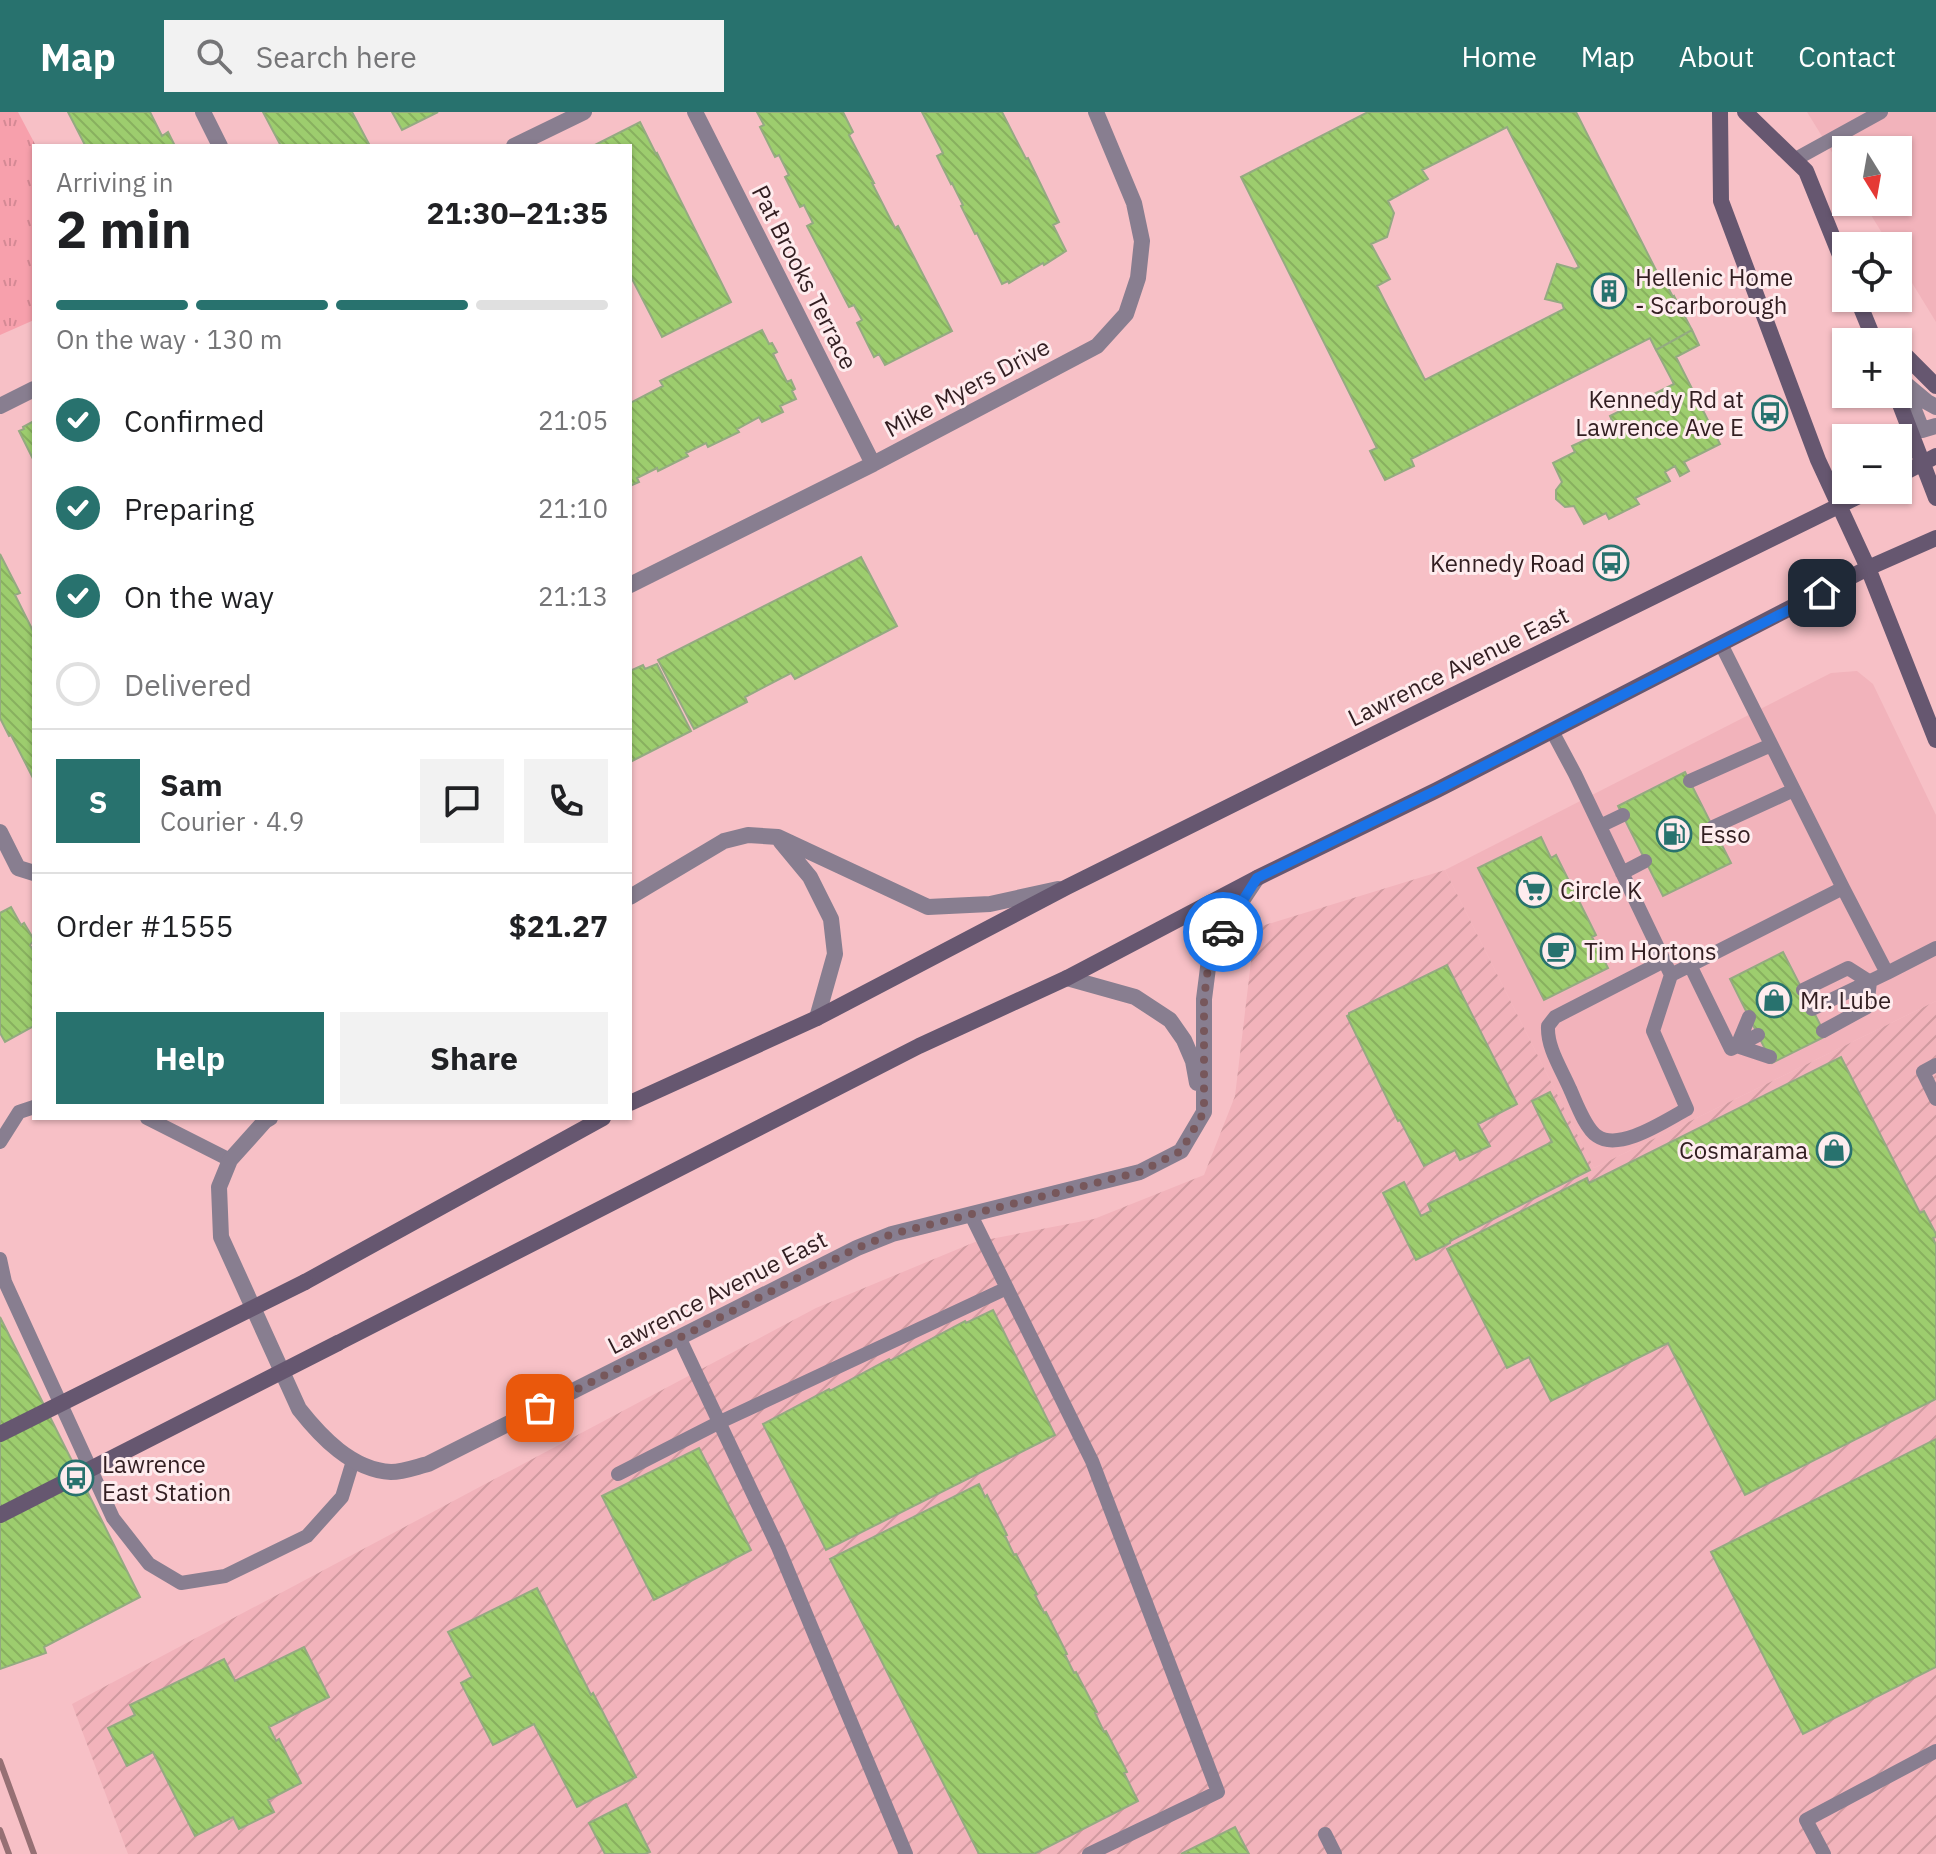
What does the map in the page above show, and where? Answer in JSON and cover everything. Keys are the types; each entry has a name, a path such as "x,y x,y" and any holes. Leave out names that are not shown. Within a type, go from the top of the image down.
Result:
{"main road":[{"path":"1720,112 1721,201 1818,460 1868,568 1936,740"},
{"path":"1745,112 1806,171 1832,235"},
{"path":"1863,312 1869,328"},
{"path":"1864,315 1877,328"},
{"path":"1912,362 1936,386"},
{"path":"1903,408 1930,459 1936,498"},
{"path":"1912,469 1930,459"},
{"name":"Lawrence Avenue East","path":"632,1102 817,1018 1067,887 1844,504"},
{"path":"0,1515 919,1046 1067,978 1257,878 1437,790 1868,568 1936,538"},
{"path":"0,1434 305,1282 599,1120"}],"street":[{"path":"203,112 219,144"},
{"path":"518,144 584,112"},
{"name":"Pat Brooks Terrace","path":"695,112 873,464"},
{"name":"Mike Myers Drive","path":"632,584 873,464 1097,346 1126,314 1138,278 1142,241 1134,203 1096,112"},
{"path":"1936,407 1903,382 1922,430 1936,426"},
{"path":"0,406 32,390"},
{"path":"0,832 18,868 32,872"},
{"name":"Lawrence Avenue East","path":"632,896 724,841 748,835 778,837 928,907 990,904 1067,887"},
{"path":"778,837 810,877 831,919 835,954 817,1018"},
{"path":"1204,1112 1204,999 1209,960 1227,923 1257,878"},
{"path":"1067,978 1135,997 1170,1020 1184,1040 1193,1061 1204,1112"},
{"name":"Lawrence Avenue East","path":"267,1120 230,1160 219,1187 221,1237 299,1409 318,1433 353,1461 394,1472 428,1464 857,1248 892,1234 1140,1172 1181,1151 1204,1112"}],"lane":[{"path":"1794,160 1881,112"},
{"path":"1721,644 1887,973"},
{"path":"1552,731 1671,975 1653,1031 1687,1109 1633,1137 1620,1141 1605,1140 1595,1135 1582,1116 1548,1040 1548,1026 1555,1017 1664,961"},
{"path":"1690,781 1771,745"},
{"path":"1713,827 1794,790"},
{"path":"1600,826 1623,815"},
{"path":"1622,873 1645,861"},
{"path":"1671,975 1843,888"},
{"path":"1812,1009 1936,948"},
{"path":"1690,965 1731,1049 1758,1035"},
{"path":"1803,990 1848,968 1870,982"},
{"path":"1823,1031 1867,1007 1870,982"},
{"path":"1737,1046 1749,1017"},
{"path":"1737,1046 1770,1057"},
{"path":"1936,1065 1923,1072 1936,1099"},
{"path":"0,1142 19,1112 32,1108"},
{"path":"151,1120 230,1160"},
{"path":"971,1215 1092,1461 1218,1792 1089,1854"},
{"path":"0,1259 5,1282 113,1518 149,1564 170,1577 181,1583 225,1576 307,1536 342,1497 353,1461"},
{"path":"618,1474 720,1422 1007,1288"},
{"path":"679,1337 778,1547 906,1854"},
{"path":"1824,1854 1806,1820 1936,1751"},
{"path":"1325,1834 1335,1854"}],"shaded area":[{"path":"1807,112 1936,112 1936,322 1912,283 1912,232 1881,232 1872,216 1912,216 1912,136 1832,136 1832,152"},
{"path":"1857,671 1873,684 1936,815 1936,1001 1594,1168 1445,870 1831,673"},
{"path":"1445,870 1594,1168 1936,1001 1936,1854 128,1854 72,1704 816,1308 975,1242 1094,1219 1204,1175 1235,1096 1255,928"}],"green space":[{"path":"0,112 18,112 35,144 32,144 32,321 0,335"}],"building":[{"path":"68,112 150,112 162,136 168,132 174,144 84,144"},
{"path":"263,112 352,112 369,144 280,144"},
{"path":"392,112 438,112 402,130"},
{"path":"757,112 843,112 853,132 849,135 872,183 895,228 898,226 952,331 885,365 879,354 874,357 857,323 862,320 854,305 849,307 807,226 813,223 804,205 800,207 785,177 789,175 779,155 775,157 760,127 764,125"},
{"path":"922,112 1002,112 1059,222 1053,225 1066,251 1002,284 937,156 943,153"},
{"name":"Hellenic Home - Scarborough","path":"1368,112 1576,112 1663,284 1665,282 1674,296 1692,330 1656,350 1650,338 1411,459 1414,466 1385,480 1370,451 1377,448 1241,177","holes":["1507,127 1579,267 1575,269 1557,264 1545,299 1562,303 1564,309 1425,380 1377,286 1390,279 1371,244 1387,237 1394,213 1388,201 1428,179 1422,170"]},
{"path":"640,122 731,302 662,337 632,279 632,144 597,144"},
{"path":"762,330 777,352 773,354 787,382 791,380 796,399 780,406 783,412 762,422 759,417 737,429 739,432 708,447 706,443 686,453 688,456 637,478 639,482 632,485 632,402 663,386 660,381"},
{"path":"1692,330 1699,345 1676,357 1720,444 1684,462 1689,471 1680,476 1675,466 1665,472 1670,481 1635,498 1639,504 1609,519 1606,513 1584,524 1574,506 1565,507 1556,499 1556,490 1562,482 1553,463 1575,452 1572,446 1602,432 1604,437 1617,431 1610,416 1674,384 1656,350"},
{"path":"32,422 32,457 19,431"},
{"path":"0,554 20,593 15,595 32,629 32,776 0,718"},
{"path":"861,557 897,626 795,679 791,673 745,697 747,702 694,729 658,660"},
{"path":"657,664 691,731 632,761 632,670 643,665 645,669"},
{"path":"1685,772 1731,863 1663,896 1618,806"},
{"path":"1541,837 1551,858 1556,855 1596,935 1592,937 1608,968 1544,1000 1478,868"},
{"path":"11,907 32,937 32,1027 5,1042 0,1033 0,913"},
{"name":"Mr. Lube","path":"1783,952 1826,1036 1772,1063 1730,979"},
{"path":"1447,965 1517,1104 1478,1124 1490,1146 1460,1160 1455,1150 1424,1166 1398,1121 1347,1016"},
{"path":"1841,1057 1920,1213 1924,1211 1936,1234 1933,1238 1936,1245 1936,1399 1745,1495 1668,1343 1551,1401 1529,1357 1507,1368 1447,1249 1587,1178 1589,1183"},
{"path":"1550,1092 1590,1170 1416,1260 1383,1193 1404,1182 1421,1216 1431,1211 1428,1204 1552,1142 1532,1101"},
{"path":"993,1310 1055,1435 826,1550 763,1424 965,1321"},
{"path":"0,1317 140,1597 44,1647 46,1653 0,1669"},
{"path":"1936,1439 1936,1667 1803,1734 1711,1552"},
{"path":"699,1448 751,1550 654,1600 602,1496"},
{"path":"979,1484 1037,1594 1074,1673 1097,1712 1138,1801 1034,1854 979,1854 830,1559"},
{"path":"537,1588 636,1777 577,1807 534,1724 493,1745 461,1683 472,1677 448,1632"},
{"path":"304,1647 329,1697 269,1727 276,1741 279,1739 301,1783 268,1800 274,1812 239,1829 233,1817 195,1836 153,1752 127,1766 108,1728 135,1715 130,1705 224,1659 235,1681"},
{"path":"626,1804 650,1852 605,1854 589,1823"},
{"path":"1235,1827 1249,1854 1181,1854"}],"railway":[{"path":"0,1761 34,1854"},
{"path":"0,1830 9,1854"}],"way so far":[{"path":"540,1408 857,1248 892,1234 1140,1172 1181,1151 1204,1112 1204,999 1209,960 1223,932"}],"place":[{"name":"Hellenic Home - Scarborough","path":"1609,291"},
{"name":"Kennedy Rd at Lawrence Ave E","path":"1770,413"},
{"name":"Kennedy Road","path":"1611,563"},
{"name":"Esso","path":"1674,834"},
{"name":"Circle K","path":"1534,890"},
{"name":"Tim Hortons","path":"1558,951"},
{"name":"Mr. Lube","path":"1774,1000"},
{"name":"Cosmarama","path":"1834,1150"},
{"name":"Lawrence East Station","path":"76,1478"}],"route":[{"path":"1223,932 1257,878 1437,790 1822,593"}]}
